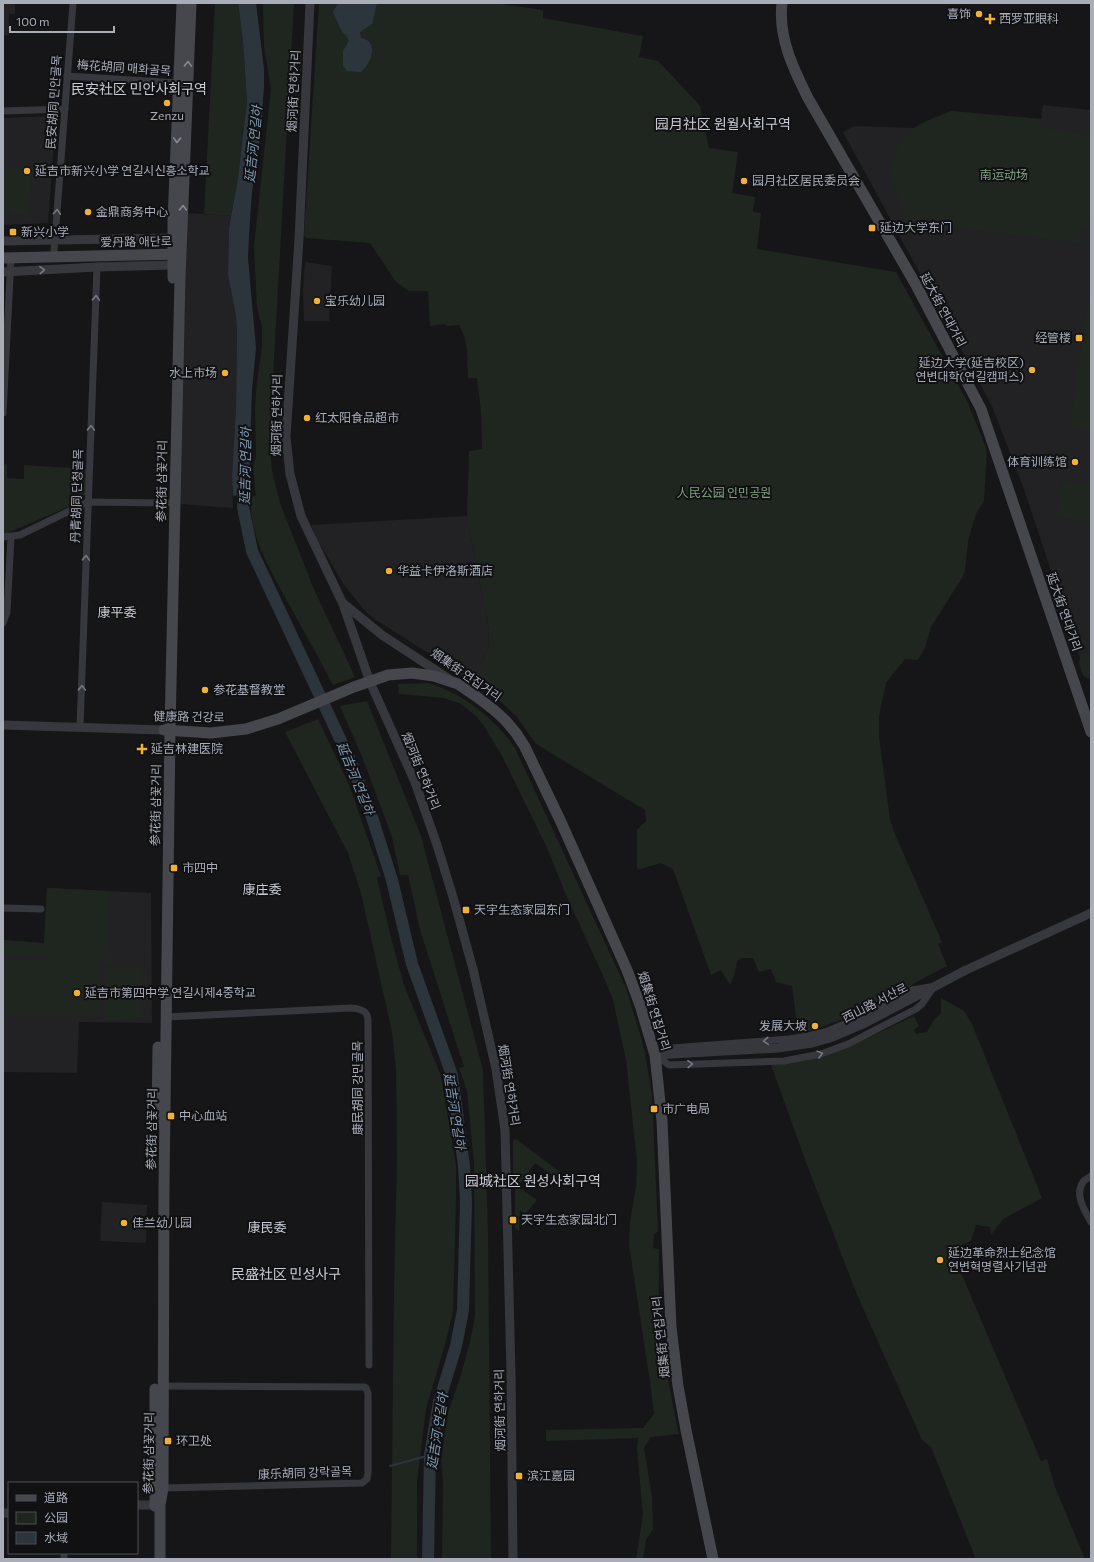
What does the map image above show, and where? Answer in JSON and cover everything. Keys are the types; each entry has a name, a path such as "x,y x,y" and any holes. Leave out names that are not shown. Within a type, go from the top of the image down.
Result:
{"main road":[{"name":"参花街 삼꽃거리","path":"154,1559 158,1505 163,1488 168,503 182,3"},
{"name":"参花街 삼꽃거리","path":"160,1559 158,1505 158,1081 160,963 179,293 176,251 190,3"},
{"name":"延大街 연대거리","path":"782,3 781,16 789,59 808,98 916,285 981,409 1091,732"},
{"name":"爱丹路 애단로","path":"6,256 54,245 176,251"},
{"name":"爱丹路 애단로","path":"6,256 176,251"},
{"name":"健康路 건강로","path":"167,730 220,732 246,729 278,719 354,687 388,675 412,673 434,676 458,684"},
{"name":"烟集街 연집거리","path":"458,684 477,697 505,720 525,747 561,822 627,970 640,1005 655,1055 662,1121 671,1327 678,1386 713,1559"}],"street":[{"name":"民安胡同 민안골목","path":"54,245 73,3"},
{"name":"烟河街 연하거리","path":"310,3 299,239 286,437 291,479 301,516 343,604 370,682 414,782 437,845 473,968 496,1069 505,1130 512,1374 513,1559"},
{"name":"梅花胡同 매화골목","path":"67,76 179,83"},
{"path":"3,111 64,109"},
{"name":"爱丹路 애단로","path":"3,241 54,245"},
{"name":"爱丹路 애단로","path":"7,272 97,267 176,251"},
{"path":"3,413 7,272 6,256"},
{"name":"丹青胡同 단청골목","path":"80,727 97,267"},
{"path":"3,537 20,535 88,502 168,503"},
{"path":"3,623 7,612 12,537"},
{"name":"烟集街 연집거리","path":"343,604 382,635 458,684"},
{"name":"健康路 건강로","path":"3,725 167,730"},
{"path":"3,908 41,909"},
{"name":"西山路 서산로","path":"655,1055 778,1048 812,1043 847,1032 979,964 1091,913"},
{"name":"康民胡同 강민골목","path":"166,1017 351,1008 362,1009 367,1013 369,1365"},
{"path":"1091,1176 1083,1182 1079,1192 1081,1202 1091,1222"},
{"name":"康乐胡同 강락골목","path":"163,1386 364,1387 368,1392 368,1473 367,1479 362,1483 163,1488"},
{"path":"138,1505 158,1505"}],"shaded area":[{"path":"3,3 15,3 15,14 9,14 9,35 3,35"},
{"name":"延边大学(延吉校区) 연변대학(연길캠퍼스)","path":"1043,105 1091,110 1091,679 1086,678 1024,489 992,406 843,132 854,126 915,128 951,111 1041,119"},
{"name":"延吉市新兴小学 연길시신흥소학교","path":"56,116 48,223 3,225 3,118"},
{"path":"187,213 231,216 229,228 228,275 236,316 237,333 236,409 232,477 233,508 179,504"},
{"name":"宝乐幼儿园","path":"305,262 332,266 329,321 304,321 303,290"},
{"path":"467,516 489,631 488,649 476,675 471,681 452,670 449,666 376,620 366,612 344,585 318,541 311,525"},
{"name":"延吉市第四中学 연길시제4중학교","path":"47,888 151,893 152,1023 79,1022 77,1073 3,1072 3,940 44,943"},
{"name":"佳兰幼儿园","path":"102,1202 147,1205 146,1243 100,1241"}],"green space":[{"path":"215,3 238,3 243,42 247,101 238,178 231,216 204,214"},
{"path":"263,3 294,3 274,359 270,447 272,471 280,503 313,587 355,677 333,685 270,570 258,542 251,512 251,497 256,496 253,468 256,456 255,407 262,346 262,326 257,308 254,246 271,89 264,46"},
{"name":"人民公园 인민공원","path":"319,3 501,3 543,10 543,18 643,36 639,57 658,61 700,106 709,148 738,152 732,193 755,197 753,212 761,213 757,249 896,272 968,403 987,450 984,501 976,514 968,541 965,571 931,627 925,648 918,660 905,659 886,683 879,716 879,737 890,819 895,834 942,942 938,944 947,966 856,1013 798,1034 792,986 776,982 771,969 759,972 753,958 742,958 737,961 735,973 730,985 721,970 711,975 673,869 661,863 637,870 637,830 646,821 645,810 536,744 517,717 476,675 488,649 489,631 467,516 469,451 482,449 481,412 477,378 468,378 466,344 459,325 447,326 445,324 430,326 428,291 409,291 396,282 370,243 306,238 304,235"},
{"name":"南运动场","path":"951,111 1041,119 1041,127 1091,136 1091,205 1087,228 1082,227 1080,243 904,221 904,211 892,183 891,168 895,152 903,139 914,128"},
{"path":"21,168 32,175 28,214 3,215 3,169"},
{"path":"1089,297 1091,298 1091,431 1069,428"},
{"path":"7,464 7,478 24,479 24,465 86,469 86,492 82,500 79,502 3,535 3,465"},
{"path":"1062,481 1091,485 1091,522 1057,517"},
{"path":"1085,655 1091,655 1091,676 1084,677 1079,662"},
{"path":"428,683 453,693 477,708 498,727 515,748 626,988 645,1053 652,1095 658,1231 654,1235 653,1248 659,1249 659,1302 661,1334 679,1434 651,1437 644,1448 652,1497 653,1529 646,1540 643,1559 636,1559 643,1515 637,1449 638,1438 546,1441 546,1430 643,1428 654,1414 629,1244 630,1222 636,1186 637,1161 626,1060 613,1000 566,895 548,850 502,756 484,726 477,717 461,704 444,698 399,694 398,684"},
{"path":"367,701 421,836 483,1070 488,1234 491,1559 442,1559 443,1483 441,1460 448,1413 460,1378 470,1342 475,1316 474,1163 467,1091 459,1068 464,1067 420,930 408,875 400,875 392,837 363,759 340,706"},
{"path":"318,719 349,785 381,876 377,878 404,985 441,1076 456,1165 453,1312 426,1409 417,1481 417,1559 391,1559 397,1157 396,1070 392,1032 361,893 348,853 285,732"},
{"path":"47,888 109,891 108,953 113,953 112,962 99,962 100,1010 96,1016 3,1016 3,960 46,960 45,956 3,955 3,940 44,943"},
{"path":"105,968 141,968 141,1019 105,1019"},
{"path":"941,998 964,1011 972,1024 1042,1198 1003,1219 991,1235 990,1227 976,1225 971,1241 951,1249 1041,1461 1047,1459 1055,1487 1085,1559 976,1559 931,1447 922,1440 858,1297 810,1173 771,1065 807,1060 872,1036 914,1016 919,1026 914,1030 916,1034 927,1032 933,1021 941,1013"},
{"path":"516,1139 560,1172 556,1178 535,1163 519,1185 513,1185 513,1141"},
{"path":"520,1188 537,1200 525,1214 520,1210 519,1231 515,1228 515,1189"}],"water":[{"path":"238,3 256,3 264,69 264,86 261,130 252,192 248,258 256,348 252,390 249,478 252,492 233,496 232,477 236,409 237,333 236,316 228,275 229,228 238,178 247,101 243,42"},
{"path":"338,3 377,3 372,24 360,32 361,38 367,40 372,48 372,53 368,64 361,72 347,71 343,66 343,51 349,41 346,35 342,32 333,12"}],"waterway":[{"name":"延吉河 연길하","path":"244,478 243,507 252,551 350,760 371,814 392,880 412,964 452,1075 464,1166 466,1202 463,1310 456,1346 439,1402 430,1455 428,1559"},
{"path":"390,1466 430,1455"}],"place":[{"name":"喜饰","path":"979,14"},
{"name":"西罗亚眼科","path":"990,19"},
{"name":"Zenzu","path":"167,103"},
{"name":"延吉市新兴小学 연길시신흥소학교","path":"27,171"},
{"name":"园月社区居民委员会","path":"744,181"},
{"name":"金鼎商务中心","path":"88,212"},
{"name":"延边大学东门","path":"872,228"},
{"name":"新兴小学","path":"13,232"},
{"name":"宝乐幼儿园","path":"317,301"},
{"name":"经管楼","path":"1079,338"},
{"name":"延边大学(延吉校区) 연변대학(연길캠퍼스)","path":"1032,370"},
{"name":"水上市场","path":"225,373"},
{"name":"红太阳食品超市","path":"307,418"},
{"name":"体育训练馆","path":"1075,462"},
{"name":"华益卡伊洛斯酒店","path":"389,571"},
{"name":"参花基督教堂","path":"205,690"},
{"name":"延吉林建医院","path":"142,749"},
{"name":"市四中","path":"174,868"},
{"name":"天宇生态家园东门","path":"466,910"},
{"name":"延吉市第四中学 연길시제4중학교","path":"77,993"},
{"name":"发展大坡","path":"815,1026"},
{"name":"市广电局","path":"654,1109"},
{"name":"中心血站","path":"171,1116"},
{"name":"天宇生态家园北门","path":"513,1220"},
{"name":"佳兰幼儿园","path":"124,1223"},
{"name":"延边革命烈士纪念馆 연변혁명렬사기념관","path":"940,1260"},
{"name":"环卫处","path":"168,1441"},
{"name":"滨江嘉园","path":"519,1476"}],"district":[{"name":"民安社区 민안사회구역","path":"139,89"},
{"name":"园月社区 원월사회구역","path":"723,124"},
{"name":"康平委","path":"117,612"},
{"name":"康庄委","path":"262,889"},
{"name":"园城社区 원성사회구역","path":"533,1181"},
{"name":"康民委","path":"267,1227"},
{"name":"民盛社区 민성사구","path":"286,1274"}]}
